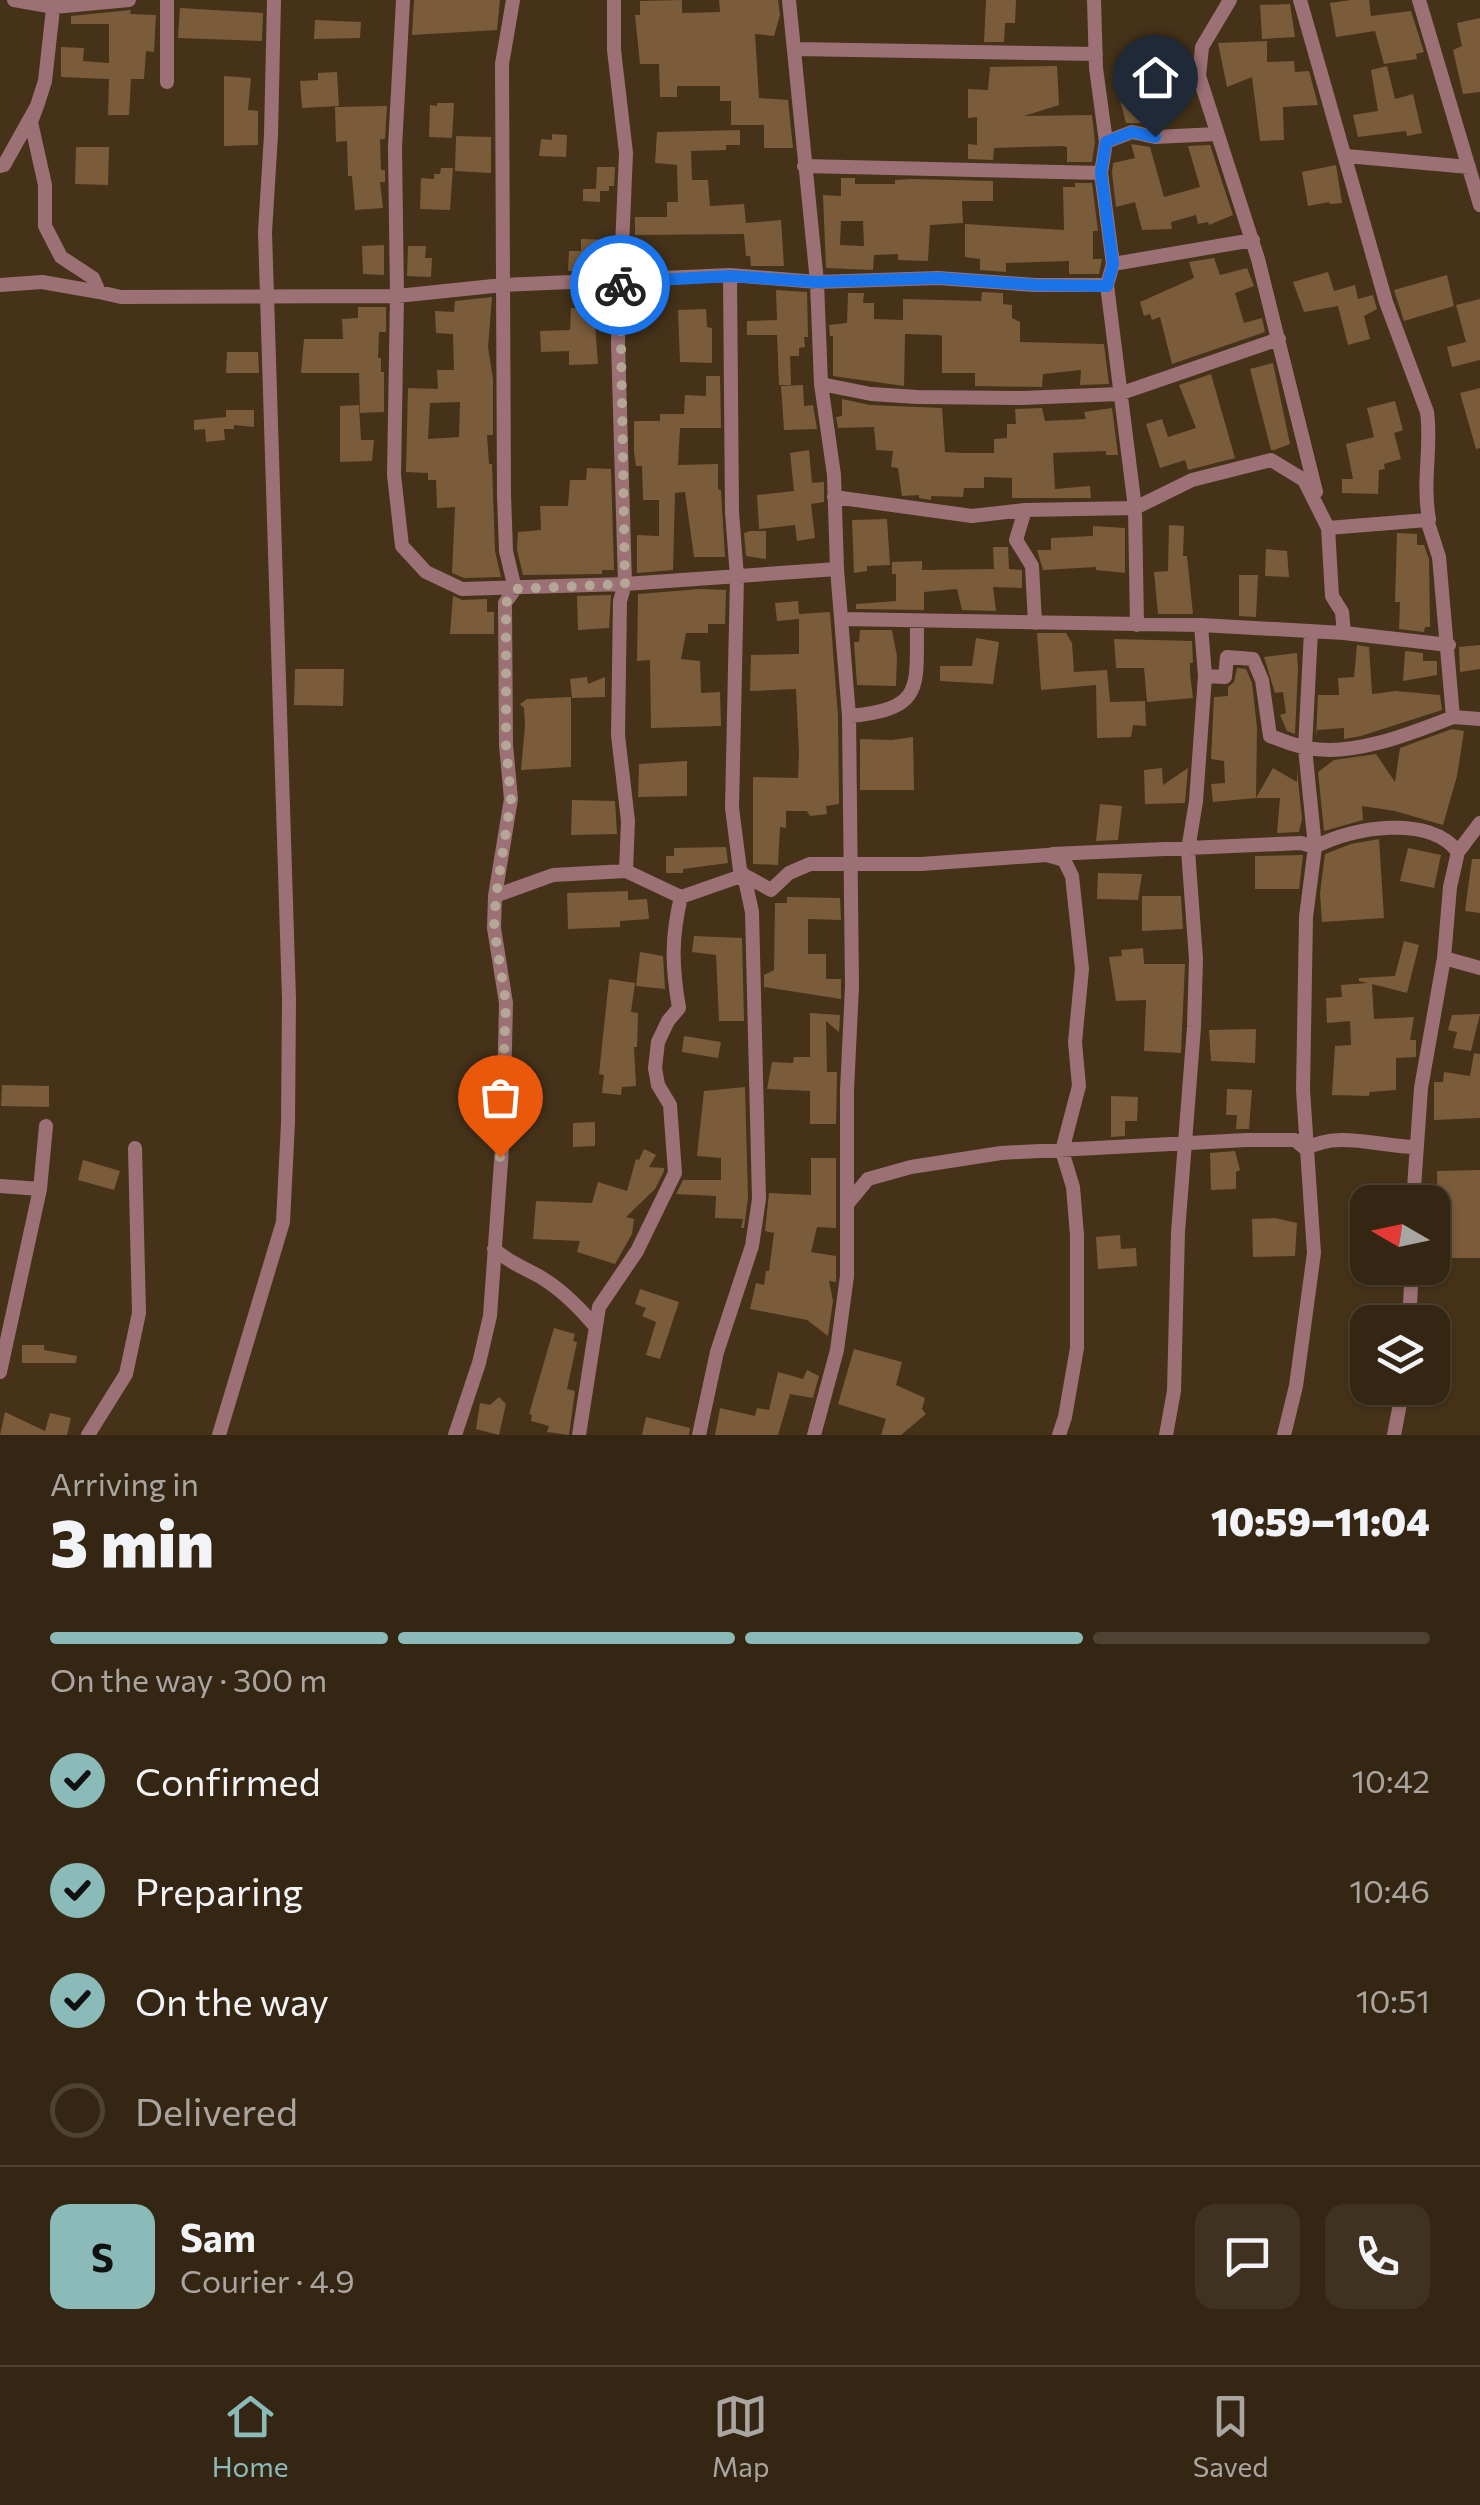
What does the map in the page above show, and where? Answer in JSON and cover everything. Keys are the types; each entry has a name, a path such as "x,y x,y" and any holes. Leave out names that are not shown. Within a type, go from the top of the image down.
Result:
{"street":[{"path":"14,0 54,4 129,0"},
{"path":"167,0 167,82"},
{"path":"218,1435 283,1222 288,1123 290,998 265,232 274,0"},
{"path":"403,0 395,147 398,296 394,475 402,546 426,572 462,589 625,584 837,570"},
{"path":"455,1435 485,1340 506,1029 506,1003 494,928 511,799 506,745 506,603 515,589 506,551 502,64 513,0"},
{"path":"614,0 614,50 626,154 618,342 625,584 620,601 618,735 628,822 626,871"},
{"path":"789,0 817,282 849,716 848,1276 837,1350 814,1435"},
{"path":"1094,0 1106,142 1101,173 1113,264 1107,286 1134,508 1137,625"},
{"path":"1230,0 1199,56 1201,87 1252,240 1320,508"},
{"path":"1300,0 1386,302 1427,412 1427,520"},
{"path":"1418,0 1480,205"},
{"path":"54,4 45,81 31,122 44,185 45,226 61,257 93,278 100,292"},
{"path":"794,49 1096,54"},
{"path":"0,166 37,106"},
{"path":"1106,142 1132,132 1155,137 1217,134"},
{"path":"1346,156 1470,167"},
{"path":"804,166 1101,173"},
{"path":"1113,264 1252,240"},
{"path":"698,1435 717,1352 757,1221 752,912 738,860 732,808 737,577 732,512 730,276"},
{"path":"0,285 42,282 121,297 398,296 503,285 730,276 817,282 938,278 1107,286"},
{"path":"822,384 871,394 917,396 1022,398 1120,394 1279,338"},
{"path":"834,496 972,516 1025,510 1134,508 1192,480 1271,460 1304,480 1320,508 1328,528 1332,596 1342,612 1344,633"},
{"path":"1025,510 1016,540 1032,566 1035,623"},
{"path":"1328,528 1427,520"},
{"path":"1427,520 1439,557 1453,716"},
{"path":"842,619 1201,626 1344,633 1449,646"},
{"path":"849,716 894,709 912,691 917,620"},
{"path":"1166,1435 1174,1391 1178,1232 1194,1027 1196,960 1188,850 1196,800 1205,676 1201,626"},
{"path":"1284,1435 1296,1386 1314,1253 1303,1090 1306,917 1315,847 1305,748 1310,631"},
{"path":"1205,676 1225,677 1228,656 1253,658 1262,680 1270,736 1305,748 1358,747 1411,734 1453,716 1480,718"},
{"path":"1413,1185 1420,1088 1444,958 1445,920 1458,852 1479,826"},
{"path":"496,896 553,875 626,871 681,897 744,876 771,890 789,872 810,864 921,864 1302,843 1315,847 1331,838 1374,828 1437,833 1458,852"},
{"path":"1047,855 1064,860 1072,876 1082,969 1075,1042 1079,1086 1062,1151 1073,1187 1077,1348 1059,1435"},
{"path":"579,1435 599,1307 637,1250 675,1173 670,1105 658,1085 655,1068 658,1042 668,1021 680,1008 672,935 681,897"},
{"path":"1444,958 1480,968"},
{"path":"0,1372 40,1188 46,1126"},
{"path":"1306,1149 1322,1139 1416,1147"},
{"path":"849,1202 868,1179 911,1167 1000,1153 1294,1140 1306,1149"},
{"path":"88,1435 126,1374 139,1313 135,1148"},
{"path":"0,1186 40,1188"},
{"path":"494,1249 514,1266 536,1274 557,1289 595,1326"},
{"path":"1394,1435 1399,1405"}],"building":[{"path":"414,0 500,0 497,30 412,35"},
{"path":"682,0 682,13 720,12 719,0 778,0 780,15 774,36 755,34 759,98 788,100 793,148 764,148 764,125 731,125 731,101 720,101 720,86 677,86 677,97 660,97 659,64 640,64 635,15 640,15 640,1"},
{"path":"986,0 1016,0 1015,23 1005,23 1004,42 984,42"},
{"path":"1369,0 1371,16 1411,11 1424,52 1416,54 1417,59 1384,64 1375,31 1336,37 1330,3"},
{"path":"1290,4 1295,37 1262,39 1260,5"},
{"path":"180,8 263,13 262,41 178,38"},
{"path":"131,10 130,14 156,15 154,52 146,51 144,79 131,79 129,115 108,115 109,79 61,77 61,47 84,48 83,61 109,63 109,24 71,24 71,16"},
{"path":"1480,18 1480,92 1463,94 1453,50 1462,46 1457,23"},
{"path":"315,20 361,22 360,38 314,39"},
{"path":"1267,41 1267,62 1294,61 1295,72 1309,71 1318,105 1283,107 1284,140 1260,141 1252,77 1227,87 1218,43"},
{"path":"1057,66 1059,105 1024,116 1092,115 1092,162 1067,162 1067,147 1063,146 994,148 993,160 968,159 968,144 977,145 977,117 968,118 968,89 988,90 990,67"},
{"path":"1387,66 1395,99 1413,94 1422,133 1358,137 1353,115 1378,111 1371,70"},
{"path":"337,72 339,106 302,108 300,81 318,80 318,73"},
{"path":"224,76 251,78 248,110 258,111 258,145 224,146"},
{"path":"1133,84 1143,123 1126,123 1117,88"},
{"path":"454,103 452,138 429,137 430,105"},
{"path":"387,106 385,139 380,139 381,170 385,170 385,182 380,182 383,208 355,210 352,176 348,176 347,141 336,142 335,107"},
{"path":"740,130 740,145 726,145 726,150 691,151 692,180 708,180 710,206 744,204 746,223 781,220 784,266 751,266 744,234 635,235 635,217 667,217 667,202 678,202 677,165 655,163 657,132"},
{"path":"552,134 567,135 566,157 539,156 541,139 552,140"},
{"path":"456,136 491,137 491,173 455,171"},
{"path":"1131,144 1150,147 1164,197 1200,187 1188,146 1210,145 1233,215 1209,225 1198,224 1196,215 1171,222 1172,229 1142,230 1135,202 1116,207 1113,163 1135,158"},
{"path":"76,147 109,147 108,185 75,184"},
{"path":"1336,165 1342,203 1308,206 1302,172"},
{"path":"597,167 615,167 614,186 609,186 609,191 600,191 600,202 583,201 583,189 596,189"},
{"path":"441,168 453,168 450,210 420,209 421,178 434,179"},
{"path":"841,178 855,178 855,184 895,184 895,180 912,179 993,181 993,201 962,201 963,223 930,225 928,261 898,260 898,254 874,255 873,270 826,268 823,195 841,196","holes":["841,221 863,221 864,246 840,245"]},
{"path":"1075,183 1092,183 1098,231 1093,231 1093,259 1102,259 1099,274 1069,274 1069,261 1006,263 1006,272 980,270 980,259 965,257 965,224 1064,230 1063,187 1075,187"},
{"path":"581,239 612,240 610,270 568,271 569,251 581,251"},
{"path":"384,245 384,275 363,274 362,246"},
{"path":"408,246 426,246 425,258 432,258 431,277 407,276"},
{"path":"1214,258 1220,275 1247,268 1254,286 1235,293 1244,323 1262,318 1265,332 1172,364 1160,317 1152,320 1150,314 1144,316 1140,302 1194,278 1189,262"},
{"path":"1328,272 1334,291 1355,285 1358,299 1373,295 1377,309 1364,316 1370,339 1348,345 1338,306 1304,312 1293,282"},
{"path":"1447,275 1454,306 1404,321 1394,290"},
{"path":"776,290 807,292 808,337 804,337 805,347 799,348 799,356 790,356 791,385 779,385 777,335 747,335 747,321 777,320"},
{"path":"982,292 1003,293 1003,304 1012,305 1012,318 1020,322 1020,342 1104,344 1109,384 1080,385 1081,370 1043,374 1042,387 975,386 975,373 942,373 942,336 905,334 904,386 833,376 833,336 829,325 847,323 848,293 864,293 863,303 874,303 874,319 903,320 903,299 981,301"},
{"path":"492,297 488,347 493,379 493,435 487,435 495,551 501,577 464,578 452,573 455,507 437,508 436,480 428,480 428,473 406,472 408,388 438,389 437,370 454,370 453,334 436,333 435,311 454,312 455,301","holes":["460,402 459,437 428,439 430,403"]},
{"path":"1480,299 1480,360 1452,367 1447,347 1466,342 1456,305"},
{"path":"358,307 386,307 386,332 379,332 378,358 384,372 384,412 360,413 359,373 301,373 304,339 343,339 342,319 358,318"},
{"path":"571,308 594,310 598,364 569,365 569,351 541,352 540,331 570,330"},
{"path":"706,309 707,327 712,328 712,363 680,362 678,310"},
{"path":"227,352 258,352 259,373 226,373"},
{"path":"1273,363 1290,444 1271,450 1250,369"},
{"path":"1211,374 1235,458 1188,470 1185,460 1160,468 1146,424 1162,419 1168,437 1196,428 1179,385"},
{"path":"706,376 720,376 721,428 680,428 678,465 718,464 725,557 694,557 685,492 675,493 673,570 637,573 637,535 659,536 659,500 643,500 642,466 636,466 634,452 634,421 660,421 660,414 684,414 685,395 706,396"},
{"path":"803,385 804,406 813,405 817,429 784,430 781,386"},
{"path":"1480,388 1480,448 1476,449 1460,393"},
{"path":"842,399 870,405 942,408 945,452 963,453 994,453 994,439 1007,438 1007,424 1016,424 1015,409 1042,408 1045,421 1086,419 1084,412 1112,408 1118,455 1106,455 1106,451 1053,453 1055,489 1090,486 1091,498 1012,498 1012,478 984,477 984,488 964,488 963,497 931,496 931,500 919,495 902,496 898,468 891,467 893,451 876,450 874,427 838,428 836,417 842,416"},
{"path":"1395,401 1403,430 1394,433 1401,459 1384,464 1385,469 1379,470 1378,494 1342,493 1342,479 1353,479 1346,444 1374,437 1367,408"},
{"path":"359,405 361,440 374,440 372,461 340,462 340,406"},
{"path":"226,410 254,410 254,427 234,425 234,429 224,429 225,440 206,442 205,429 194,430 194,420 226,417"},
{"path":"809,450 812,483 824,482 824,502 811,504 815,538 797,541 795,525 759,529 757,495 794,491 790,453"},
{"path":"587,468 611,469 614,570 602,570 602,574 523,575 517,550 518,532 541,530 540,506 568,506 570,480 586,480"},
{"path":"887,519 890,565 867,566 867,571 854,573 852,520"},
{"path":"1169,525 1184,526 1183,556 1187,556 1193,614 1158,614 1154,572 1168,571"},
{"path":"1093,526 1125,528 1125,573 1096,567 1043,570 1037,550 1051,550 1051,538 1093,536"},
{"path":"766,531 766,559 746,556 744,533"},
{"path":"1397,533 1417,534 1417,545 1424,545 1429,559 1430,627 1425,627 1424,632 1399,629 1400,602 1395,602"},
{"path":"993,547 1008,547 1009,569 1022,570 1022,588 993,587 996,611 962,610 957,589 924,592 924,610 856,609 856,604 896,601 892,562 922,561 922,570 994,569"},
{"path":"1266,549 1287,551 1289,577 1265,576"},
{"path":"1239,575 1258,575 1256,617 1239,616"},
{"path":"726,590 725,624 708,624 708,633 686,633 681,659 700,661 701,693 720,692 721,726 651,728 650,660 637,661 638,594"},
{"path":"611,595 609,628 578,630 577,596"},
{"path":"453,596 462,600 487,599 487,612 494,612 494,634 450,634"},
{"path":"798,601 799,614 830,612 838,716 839,804 826,806 827,814 810,816 807,811 786,811 786,828 780,827 778,865 753,864 753,777 798,778 799,754 796,689 750,691 751,655 799,654 799,619 777,621 775,603"},
{"path":"860,630 892,630 897,656 896,686 857,685 854,642 859,642"},
{"path":"1037,633 1066,633 1072,643 1074,672 1107,670 1110,702 1145,701 1146,726 1133,725 1131,737 1097,738 1096,685 1041,690"},
{"path":"976,638 999,642 993,684 940,681 940,666 972,666"},
{"path":"1114,639 1192,641 1193,698 1147,702 1144,668 1116,668"},
{"path":"1357,645 1369,647 1372,694 1396,691 1440,695 1442,710 1361,736 1344,739 1344,728 1317,730 1316,737 1318,695 1339,695 1338,678 1354,677"},
{"path":"1480,645 1480,669 1460,672 1459,647"},
{"path":"1405,651 1423,653 1423,661 1437,661 1437,675 1403,681"},
{"path":"1297,653 1295,734 1287,731 1280,715 1286,713 1283,692 1275,693 1264,657"},
{"path":"1237,668 1246,669 1252,683 1257,728 1256,798 1213,802 1211,784 1225,783 1224,761 1211,759 1214,697 1228,696"},
{"path":"295,669 344,669 343,706 294,705"},
{"path":"587,677 588,684 605,677 605,697 572,698 570,679"},
{"path":"571,697 571,767 521,770 525,726 524,708 520,704 527,699"},
{"path":"1452,729 1464,731 1443,825 1362,806 1363,820 1324,831 1318,772 1334,760 1376,754 1395,782 1400,748"},
{"path":"913,737 914,790 860,790 860,739"},
{"path":"687,761 687,796 638,797 639,764"},
{"path":"1162,768 1163,785 1188,768 1185,803 1145,804 1144,770"},
{"path":"1273,768 1297,782 1297,770 1302,819 1299,832 1277,833 1280,798 1256,798"},
{"path":"572,800 615,801 617,834 571,835"},
{"path":"1100,804 1122,806 1118,840 1096,841"},
{"path":"1379,839 1384,918 1322,922 1320,893 1325,854"},
{"path":"726,847 728,863 666,873 666,856 674,856 674,848"},
{"path":"1408,848 1441,855 1434,888 1400,881"},
{"path":"1303,855 1299,889 1255,889 1255,856"},
{"path":"1472,859 1480,859 1480,913 1465,911"},
{"path":"1098,873 1142,874 1138,900 1097,899"},
{"path":"628,891 628,900 647,899 649,919 620,921 620,927 568,929 567,893"},
{"path":"1142,896 1181,896 1183,929 1142,931"},
{"path":"787,897 840,898 841,920 808,919 808,954 826,954 826,979 841,979 841,999 764,987 764,975 774,970 775,903 787,903"},
{"path":"694,936 742,938 744,1021 719,1021 716,955 692,952"},
{"path":"1404,941 1419,945 1407,993 1372,984 1374,1019 1414,1017 1410,1040 1416,1040 1416,1057 1396,1058 1396,1090 1370,1092 1369,1096 1332,1095 1335,1046 1351,1045 1350,1021 1327,1023 1326,998 1342,997 1341,985 1368,983 1359,978 1395,976"},
{"path":"1143,948 1144,964 1185,964 1181,1053 1144,1051 1146,1000 1116,1001 1109,957 1122,956 1121,950"},
{"path":"640,952 663,956 665,989 636,986"},
{"path":"609,979 635,983 631,1012 638,1013 634,1047 636,1086 622,1087 621,1095 602,1093 604,1075 599,1074"},
{"path":"810,1013 840,1015 839,1032 826,1021 827,1072 837,1072 836,1124 810,1124 810,1091 767,1089 772,1062 793,1063 794,1057 810,1057"},
{"path":"1480,1014 1471,1051 1453,1048 1457,1032 1448,1030 1452,1015"},
{"path":"1256,1029 1255,1063 1211,1061 1209,1030"},
{"path":"684,1036 721,1042 718,1058 682,1052"},
{"path":"1474,1053 1480,1054 1480,1118 1434,1120 1434,1082 1443,1082 1444,1072 1470,1076"},
{"path":"2,1085 49,1086 49,1107 1,1106"},
{"path":"745,1087 748,1198 741,1228 743,1219 715,1218 716,1196 676,1194 683,1180 721,1180 721,1158 697,1156 704,1091"},
{"path":"1227,1089 1252,1090 1249,1129 1236,1129 1237,1115 1226,1115"},
{"path":"1111,1096 1138,1097 1137,1121 1125,1121 1125,1136 1111,1137"},
{"path":"595,1122 595,1146 573,1147 573,1123"},
{"path":"644,1149 656,1155 649,1167 664,1171 655,1189 626,1217 634,1219 632,1234 615,1264 577,1252 580,1241 533,1239 536,1201 592,1203 598,1182 627,1191 636,1159"},
{"path":"1235,1151 1240,1170 1236,1172 1236,1189 1211,1190 1210,1153"},
{"path":"811,1158 836,1158 836,1228 817,1227 811,1252 836,1256 836,1282 829,1281 833,1301 828,1336 807,1320 750,1309 756,1283 764,1285 769,1271 774,1233 765,1231 769,1193 811,1195"},
{"path":"83,1160 120,1171 114,1190 78,1180"},
{"path":"1480,1170 1480,1258 1450,1258 1450,1185 1437,1185 1437,1171"},
{"path":"1275,1218 1297,1223 1295,1256 1253,1257 1252,1219"},
{"path":"1120,1235 1121,1249 1136,1248 1137,1266 1098,1269 1096,1237"},
{"path":"640,1289 679,1302 660,1359 646,1355 656,1322 642,1316 646,1308 635,1304"},
{"path":"554,1328 575,1334 573,1341 577,1342 567,1389 575,1391 569,1435 547,1432 549,1426 531,1421 529,1414"},
{"path":"22,1345 44,1345 44,1350 77,1356 76,1363 22,1363"},
{"path":"854,1349 902,1362 896,1385 925,1398 922,1409 926,1414 901,1435 881,1435 886,1419 838,1404"},
{"path":"807,1370 819,1376 813,1398 790,1394 778,1435 715,1435 720,1408 755,1416 757,1408 769,1410 778,1372 803,1379"},
{"path":"499,1397 506,1404 499,1435 476,1429 480,1403 490,1405"},
{"path":"5,1412 45,1431 50,1413 71,1418 67,1435 0,1435"},
{"path":"646,1417 690,1428 689,1435 642,1435"}],"way so far":[{"path":"500,1157 506,1003 494,928 511,799 506,745 506,603 515,589 625,584 620,285"}],"route":[{"path":"620,285 730,276 817,282 938,278 1107,286 1113,264 1101,173 1106,142 1132,132 1155,137"}]}
